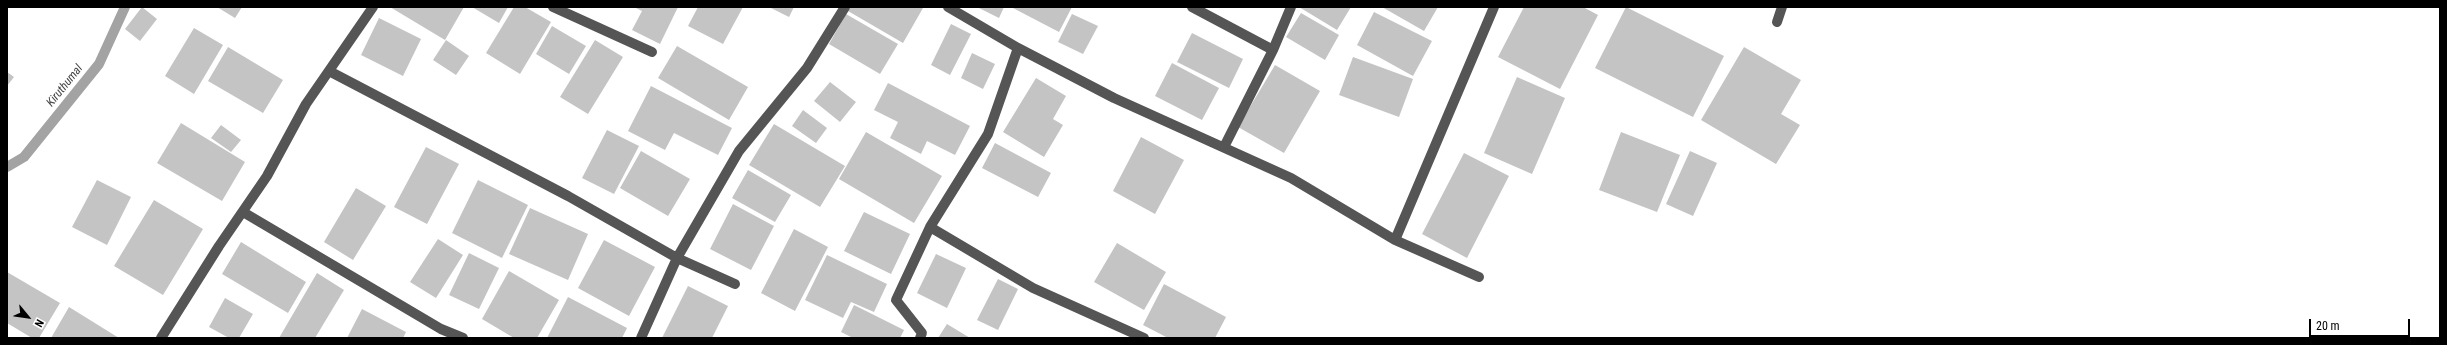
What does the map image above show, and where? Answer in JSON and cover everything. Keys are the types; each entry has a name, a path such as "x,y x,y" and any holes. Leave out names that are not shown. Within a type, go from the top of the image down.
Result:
{"street":[{"path":"161,338 267,176 306,104 373,7"},
{"path":"553,7 652,52"},
{"path":"641,338 677,258 739,151 807,68 845,7"},
{"path":"948,7 1018,48 1114,98 1224,146 1291,178 1395,240 1479,277"},
{"path":"1192,7 1273,50"},
{"path":"1224,146 1273,50 1291,7"},
{"path":"1395,240 1494,7"},
{"path":"1777,22 1782,7"},
{"path":"920,338 922,333 896,300 930,228 988,134 1018,48"},
{"path":"328,71 568,196 677,258 735,284"},
{"path":"243,212 441,329 463,338"},
{"path":"930,228 1033,288 1144,338"}],"building":[{"path":"142,7 157,19 140,41 125,29"},
{"path":"217,7 242,7 235,18"},
{"path":"390,7 464,7 445,40"},
{"path":"472,7 508,7 499,23"},
{"path":"514,7 525,7 551,22 520,74 486,53"},
{"path":"634,7 678,7 660,44 632,30 642,11"},
{"path":"698,7 743,7 723,44 688,26"},
{"path":"769,7 794,7 789,17"},
{"path":"850,7 923,8 903,43 848,11"},
{"path":"977,7 1004,7 999,18"},
{"path":"1011,7 1072,7 1059,32"},
{"path":"1299,7 1351,7 1337,30"},
{"path":"1382,7 1438,7 1424,31"},
{"path":"1524,7 1583,7 1598,15 1560,89 1498,57"},
{"path":"1626,7 1724,56 1693,117 1595,68"},
{"path":"1374,12 1432,41 1413,76 1357,45"},
{"path":"1301,13 1339,35 1325,60 1286,37"},
{"path":"846,14 898,44 880,74 829,44"},
{"path":"1072,14 1098,26 1083,54 1058,42"},
{"path":"379,18 421,39 403,76 361,55"},
{"path":"951,24 971,34 950,75 931,65"},
{"path":"552,26 586,46 569,74 536,54"},
{"path":"194,28 223,45 194,94 165,76"},
{"path":"1192,33 1243,59 1229,88 1177,62"},
{"path":"446,40 469,56 456,75 433,60"},
{"path":"595,40 623,57 588,114 560,97"},
{"path":"677,46 748,87 729,120 658,78"},
{"path":"228,47 283,80 263,113 208,81"},
{"path":"1744,47 1801,80 1781,114 1800,125 1776,164 1701,120"},
{"path":"972,53 995,64 983,89 961,78"},
{"path":"1353,57 1413,79 1399,117 1339,95"},
{"path":"1172,63 1219,88 1202,120 1155,96"},
{"path":"1275,65 1320,91 1284,153 1238,127"},
{"path":"7,72 14,77 7,86"},
{"path":"1517,77 1565,98 1532,174 1484,153"},
{"path":"1036,78 1066,96 1053,119 1063,125 1044,157 1003,132"},
{"path":"830,82 856,102 840,122 814,101"},
{"path":"888,83 970,126 955,155 927,141 921,154 890,138 898,122 874,110"},
{"path":"651,86 732,128 718,155 674,133 665,150 628,131"},
{"path":"803,110 827,128 816,143 792,126"},
{"path":"181,123 245,162 222,201 157,163"},
{"path":"774,124 845,166 820,207 749,165"},
{"path":"221,125 241,140 231,152 211,138"},
{"path":"607,130 639,146 614,194 582,178"},
{"path":"866,132 942,176 914,223 839,179"},
{"path":"1621,132 1680,155 1657,212 1599,190"},
{"path":"1141,137 1184,160 1155,214 1113,191"},
{"path":"995,143 1051,173 1038,197 982,168"},
{"path":"426,147 459,164 427,224 394,207"},
{"path":"641,151 690,179 668,216 620,188"},
{"path":"1690,151 1717,163 1693,216 1666,204"},
{"path":"1464,153 1509,176 1467,258 1422,234"},
{"path":"748,170 791,195 775,222 732,198"},
{"path":"97,180 131,197 107,245 72,227"},
{"path":"478,180 528,205 502,258 452,233"},
{"path":"356,188 386,206 353,260 324,242"},
{"path":"154,200 203,229 163,295 114,266"},
{"path":"733,204 774,226 751,270 710,249"},
{"path":"530,208 588,234 568,280 509,254"},
{"path":"864,212 910,234 891,274 844,251"},
{"path":"794,229 828,247 795,311 761,293"},
{"path":"438,239 463,255 436,298 410,282"},
{"path":"604,240 655,267 629,316 578,288"},
{"path":"241,242 306,282 288,313 222,274"},
{"path":"1117,243 1166,272 1144,310 1094,282"},
{"path":"469,253 499,268 479,309 449,295"},
{"path":"936,254 966,268 947,308 917,293"},
{"path":"827,255 887,284 874,312 851,302 843,318 805,300"},
{"path":"509,271 559,300 537,338 514,338 482,319"},
{"path":"7,272 60,303 39,338 32,338 7,323"},
{"path":"317,273 344,290 315,338 279,338"},
{"path":"998,279 1018,289 998,330 977,320"},
{"path":"1164,284 1226,317 1215,338 1168,338 1143,325"},
{"path":"688,286 728,306 712,338 662,338"},
{"path":"568,297 627,328 622,338 547,338"},
{"path":"225,298 253,314 239,338 229,338 209,327"},
{"path":"854,305 904,330 900,338 853,338 841,332"},
{"path":"69,307 119,338 51,338"},
{"path":"362,309 406,332 403,338 347,338"},
{"path":"947,324 970,338 938,338"}],"waterway":[{"name":"Kiruthumal","path":"7,167 24,157 99,64 125,7"}]}
